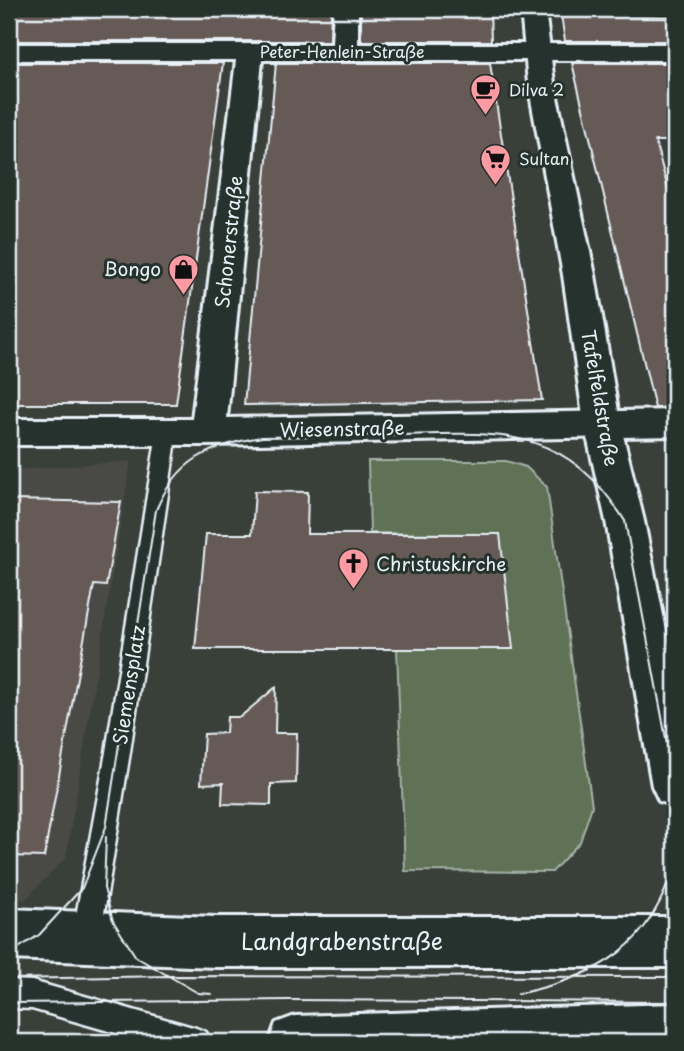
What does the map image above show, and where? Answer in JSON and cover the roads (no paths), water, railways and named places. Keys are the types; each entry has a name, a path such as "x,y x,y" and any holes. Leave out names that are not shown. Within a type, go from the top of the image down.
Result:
{"street":[{"path":"345,52 346,9"},
{"name":"Tafelfeldstraße","path":"533,9 537,52 579,275 602,423 625,521 675,786"},
{"name":"Schonerstraße","path":"208,432 250,51"},
{"name":"Peter-Henlein-Straße","path":"9,52 675,52"},
{"name":"Wiesenstraße","path":"9,432 167,433 675,423"},
{"name":"Landgrabenstraße","path":"11,935 216,942 675,942"},
{"path":"295,1042 675,1030"}],"lane":[{"name":"Siemensplatz","path":"86,937 118,752 167,433"},
{"path":"9,994 32,995 195,1042"}],"tram line":[{"path":"9,954 39,935 82,888 106,827 156,510 164,493 185,467 211,450 243,440 262,437 497,435 526,440 553,450 578,466 602,489 625,521 675,786"},
{"path":"106,837 104,888 113,921 136,957 169,976"},
{"path":"574,977 619,953 637,936 665,891 675,861"},
{"path":"9,979 169,976"},
{"path":"169,976 198,993 212,994"},
{"path":"169,976 574,977"},
{"path":"518,994 574,977"},
{"path":"574,977 675,977"},
{"path":"9,1003 287,1000 675,1002"}],"place":[{"name":"Dilva 2","path":"486,117"},
{"name":"Sultan","path":"496,186"},
{"name":"Bongo","path":"184,296"},
{"name":"Christuskirche","path":"353,591"}]}
